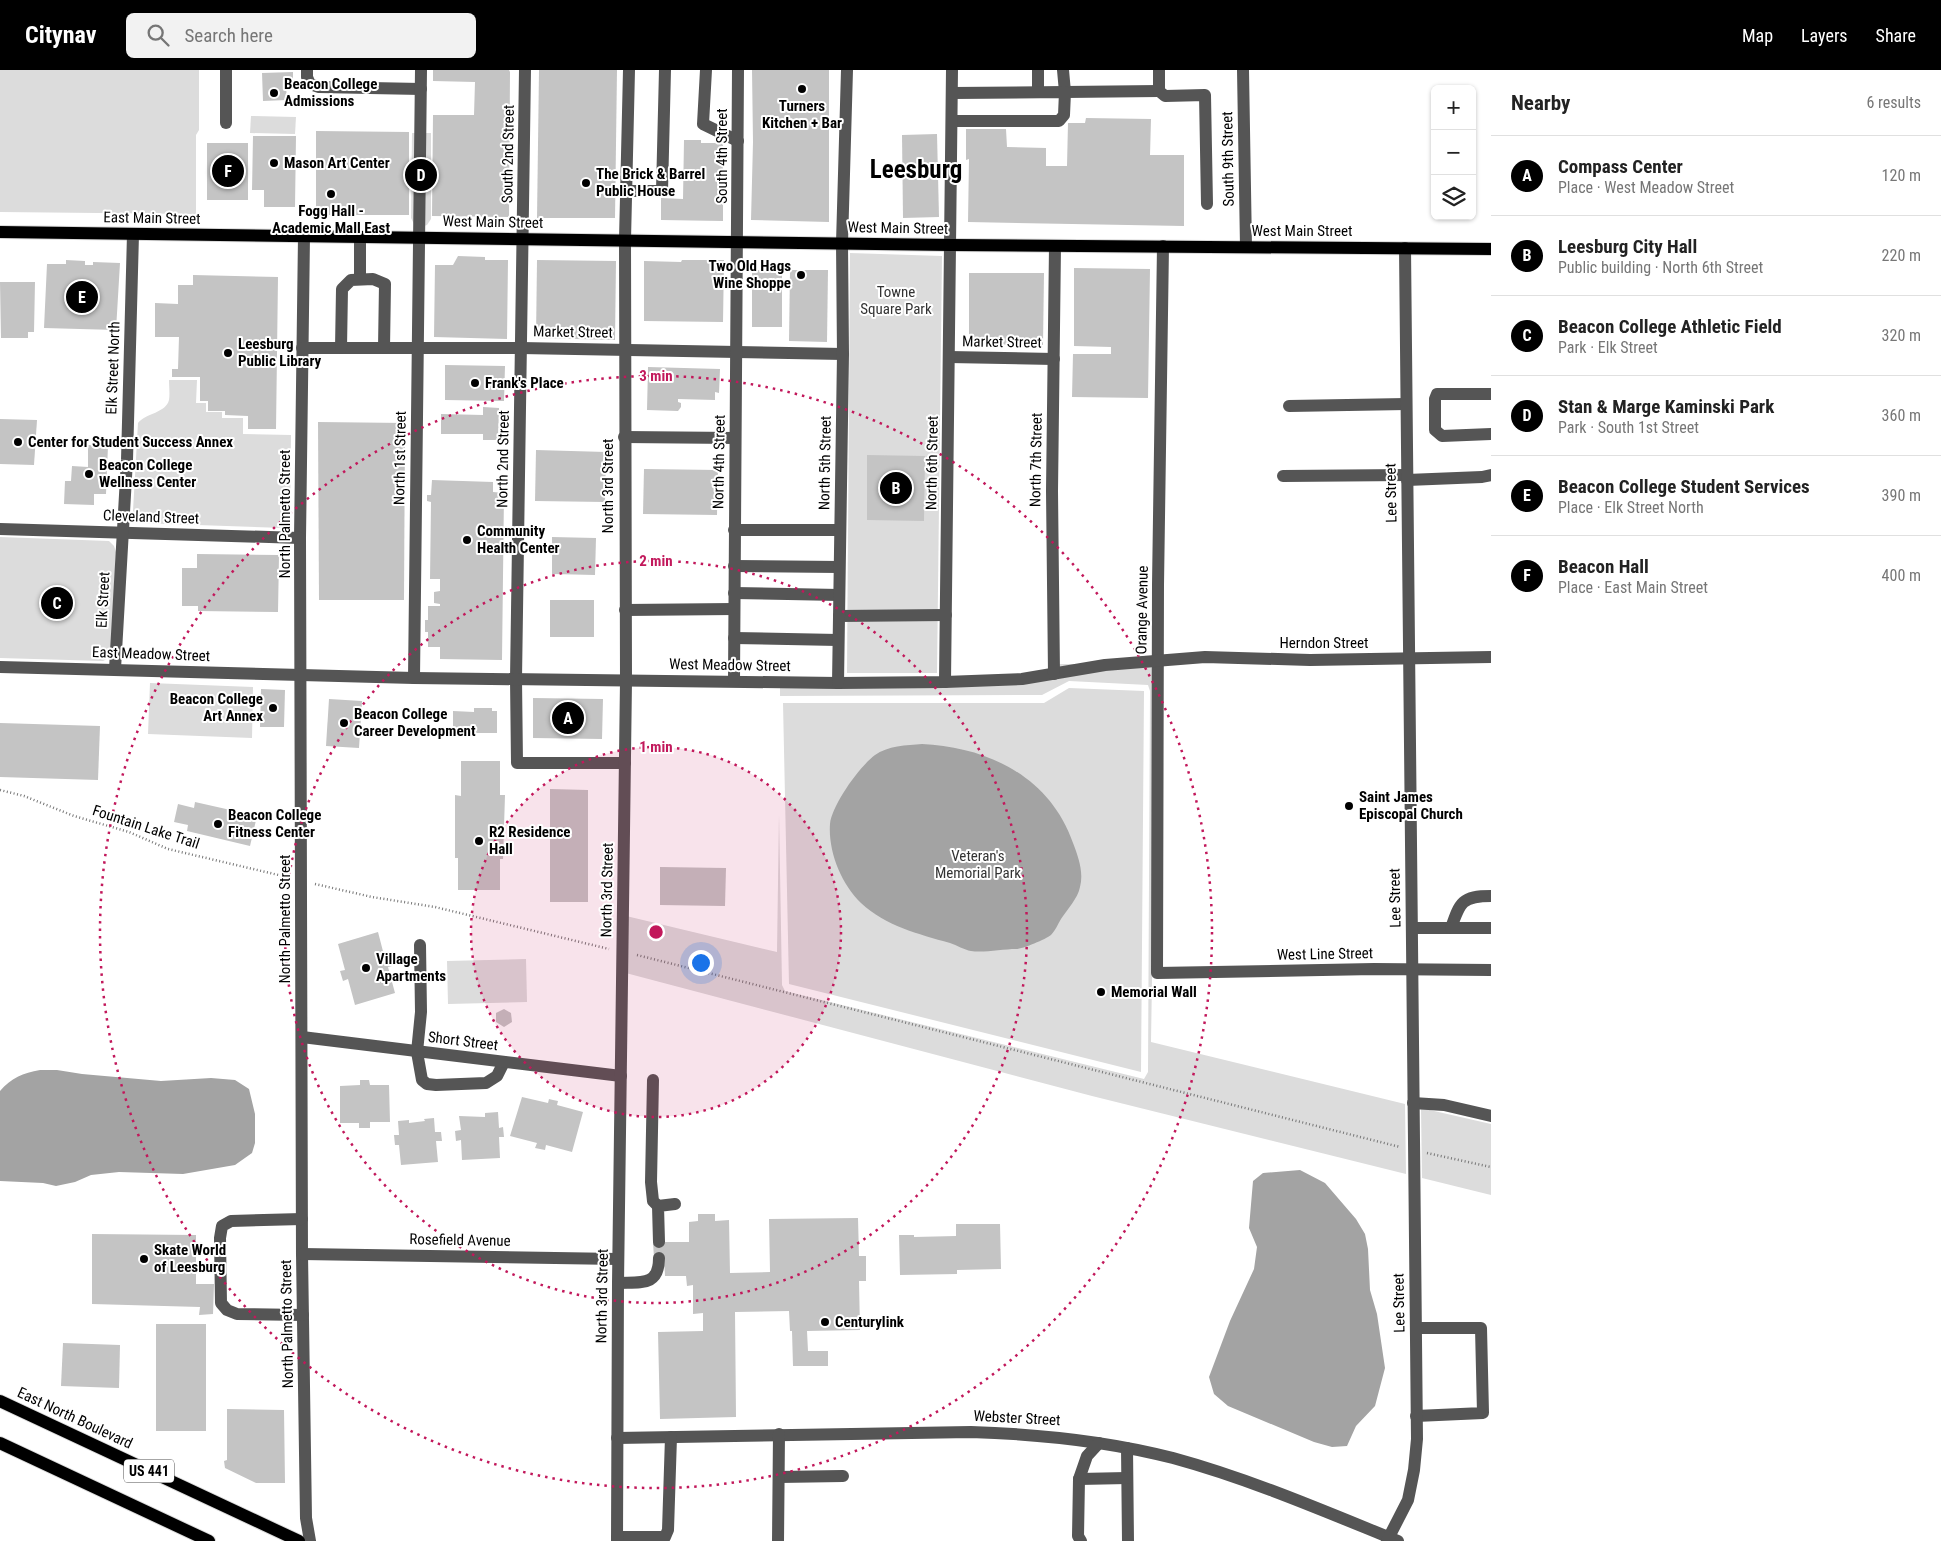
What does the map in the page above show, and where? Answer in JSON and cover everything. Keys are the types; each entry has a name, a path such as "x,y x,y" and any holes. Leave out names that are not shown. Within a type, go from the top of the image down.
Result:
{"main road":[{"name":"East Main Street","path":"0,232 304,236"},
{"name":"West Main Street","path":"304,236 951,245 1491,249"},
{"name":"East North Boulevard","path":"0,1401 299,1541"},
{"name":"US 441","path":"0,1443 209,1541"}],"street":[{"path":"226,70 226,123"},
{"path":"307,70 307,78 310,84 319,87 421,89"},
{"name":"North 1st Street","path":"414,678 421,70"},
{"name":"South 2nd Street","path":"523,239 525,70"},
{"name":"North 3rd Street","path":"617,1539 618,1259 626,681 624,350 629,70"},
{"path":"626,191 662,191 665,70"},
{"path":"706,70 703,124 738,141"},
{"name":"South 4th Street","path":"737,242 738,70"},
{"name":"North 5th Street","path":"838,683 843,354 842,243 847,70"},
{"name":"North 6th Street","path":"945,682 952,70"},
{"path":"1038,70 1038,92"},
{"path":"952,121 1059,121 1064,115 1065,92 1063,70"},
{"path":"1159,70 1159,91"},
{"name":"South 9th Street","path":"1243,70 1246,247"},
{"path":"952,93 1159,91 1165,96 1205,95 1207,204"},
{"name":"Elk Street North","path":"123,533 133,234"},
{"name":"North Palmetto Street","path":"304,236 300,538 302,1254 306,1518 310,1541"},
{"path":"360,237 360,280"},
{"name":"North 2nd Street","path":"523,239 516,680 517,763 625,763"},
{"name":"North 4th Street","path":"734,681 737,242"},
{"name":"North 7th Street","path":"1054,674 1052,491 1055,246"},
{"name":"Orange Avenue","path":"1159,973 1157,973 1156,950 1157,660 1163,246"},
{"name":"Lee Street","path":"1391,1540 1408,1500 1414,1470 1417,1439 1405,248"},
{"path":"341,348 342,289 351,280 373,279 385,284 384,348"},
{"name":"Market Street","path":"302,348 521,348 843,354"},
{"name":"Market Street","path":"949,357 1054,358"},
{"path":"1491,394 1438,394 1435,399 1435,430 1442,436 1491,434"},
{"path":"1289,406 1406,404"},
{"path":"624,437 735,438"},
{"path":"1284,476 1482,477 1491,475"},
{"name":"Cleveland Street","path":"0,529 300,538"},
{"path":"734,530 840,530"},
{"name":"Elk Street","path":"115,669 123,533"},
{"path":"734,566 839,567"},
{"path":"734,593 839,596"},
{"path":"625,610 734,609"},
{"path":"839,616 946,616"},
{"path":"734,638 838,640"},
{"name":"Herndon Street","path":"1157,660 1204,657 1310,660 1491,657"},
{"name":"West Meadow Street","path":"301,674 516,680 945,682 1022,679 1105,665 1157,660"},
{"name":"East Meadow Street","path":"0,667 301,674"},
{"path":"1451,928 1462,902 1471,897 1491,896"},
{"path":"1412,928 1491,928"},
{"path":"420,946 422,1012 417,1052 422,1080 427,1084 436,1085 491,1081 500,1073 504,1062"},
{"name":"West Line Street","path":"1159,973 1491,970"},
{"name":"Short Street","path":"302,1037 621,1076"},
{"path":"653,1080 651,1182 653,1201 658,1206 659,1242"},
{"path":"1413,1103 1444,1105 1491,1116"},
{"path":"658,1206 675,1204"},
{"path":"302,1218 231,1221 222,1226 220,1238 221,1303 227,1310 237,1314 303,1314"},
{"name":"Rosefield Avenue","path":"302,1254 618,1259"},
{"path":"618,1283 652,1280 656,1274 659,1258"},
{"path":"1416,1328 1481,1328 1483,1413 1416,1416"},
{"name":"Webster Street","path":"617,1438 970,1432 1026,1433 1063,1437 1172,1458 1223,1473 1274,1491 1391,1540"},
{"path":"778,1541 779,1434"},
{"path":"617,1539 665,1539 668,1530 671,1437"},
{"path":"1081,1526 1079,1479 1088,1456 1100,1443"},
{"path":"1127,1448 1128,1541"},
{"path":"779,1477 843,1476"},
{"path":"1079,1479 1128,1478"}],"path":[{"name":"Fountain Lake Trail","path":"0,790 24,796 74,816 129,832 168,849 372,897 435,907 623,952 1414,1150 1491,1167"}],"green space":[{"path":"0,70 199,70 199,130 196,135 196,214 0,212"},
{"path":"251,116 296,117 295,134 250,133"},
{"path":"412,133 431,133 431,219 427,225 421,227 414,224 411,218"},
{"name":"Towne Square Park","path":"850,253 942,256 937,673 847,673"},
{"path":"169,380 197,380 196,403 206,403 206,412 222,412 222,418 243,418 243,434 291,435 290,522 283,528 138,523 134,518 138,423 164,408 167,404 169,400"},
{"path":"0,537 109,541 114,546 116,552 111,654 107,659 103,661 0,658"},
{"path":"1054,664 1157,664 1151,1042 1405,1104 1406,1174 1092,1096 622,972 622,915 777,952 779,814 782,985 785,991 1144,1079 1148,1072 1150,691 1148,685 1069,681 1042,695 780,696 780,683 1035,680"},
{"path":"150,683 253,687 252,738 148,734"},
{"name":"Veteran's Memorial Park","path":"1069,688 1144,691 1141,1072 789,984 783,703 1044,703"},
{"path":"526,959 527,1002 448,1004 447,961"},
{"path":"1421,1108 1491,1124 1491,1195 1422,1178"}],"shaded area":[{"path":"922,744 970,751 993,759 1014,770 1033,783 1049,800 1063,820 1078,859 1081,881 1075,900 1051,935 1019,949 981,952 968,950 914,932 881,918 861,903 847,886 837,866 830,834 832,816 841,797 854,777 875,755 891,748"},
{"path":"40,1070 57,1070 161,1081 211,1078 235,1080 249,1089 255,1114 255,1143 252,1153 235,1165 183,1174 119,1172 91,1175 75,1182 56,1186 43,1183 0,1181 0,1091 18,1077"},
{"path":"1300,1170 1325,1183 1356,1219 1365,1234 1368,1249 1370,1290 1377,1314 1385,1368 1375,1406 1356,1426 1347,1446 1332,1447 1314,1442 1228,1406 1214,1394 1209,1377 1230,1321 1254,1269 1257,1247 1249,1228 1253,1181 1263,1173"}],"building":[{"path":"433,70 509,70 509,217 432,216 433,115 474,115 475,82 433,81"},
{"path":"539,70 617,70 615,218 537,218"},
{"path":"752,70 829,70 829,222 751,220"},
{"name":"Beacon College Admissions","path":"293,72 293,85 286,86 287,100 263,101 262,73"},
{"path":"1086,118 1151,119 1150,155 1184,155 1184,226 968,222 969,159 966,160 966,129 1006,129 1007,147 1046,148 1046,166 1067,166 1068,123 1085,123"},
{"path":"316,131 409,132 409,215 316,215"},
{"path":"937,134 939,217 903,218 902,135"},
{"name":"Mason Art Center","path":"253,136 296,136 295,207 264,207 264,190 252,190"},
{"path":"684,140 701,140 701,143 723,143 723,221 661,220 661,198 683,199"},
{"path":"207,143 248,143 248,200 207,200"},
{"path":"458,256 485,257 485,260 508,260 507,339 434,337 435,265 453,265"},
{"path":"66,260 85,261 85,265 93,265 93,262 120,263 116,330 44,328 47,264 66,264"},
{"path":"537,260 616,261 615,340 536,338"},
{"path":"682,260 724,260 723,322 644,321 644,261 681,262"},
{"path":"1074,268 1150,269 1148,398 1072,397 1073,354 1111,354 1111,347 1074,346"},
{"path":"752,270 782,270 782,327 752,327"},
{"path":"790,270 828,270 827,342 789,341"},
{"path":"969,273 1044,273 1043,345 969,344"},
{"name":"Leesburg Public Library","path":"193,275 278,277 276,429 248,429 248,416 225,415 225,411 208,411 208,401 200,401 200,377 172,377 172,369 178,369 179,337 155,337 155,303 178,304 178,285 193,285"},
{"path":"0,282 35,282 34,332 28,332 28,338 1,338"},
{"name":"Frank's Place","path":"445,365 505,366 504,401 445,400"},
{"path":"648,367 720,369 719,393 715,392 715,400 678,399 681,407 678,411 647,410"},
{"path":"483,407 499,408 498,440 483,440 483,434 441,434 441,414 483,415"},
{"name":"Center for Student Success Annex","path":"0,419 37,420 34,465 0,464"},
{"path":"318,422 405,423 404,600 319,600"},
{"name":"Beacon College Wellness Center","path":"88,445 108,446 106,494 94,494 94,505 64,504 65,481 71,481 72,466 88,467"},
{"path":"536,450 606,452 605,502 535,501"},
{"path":"867,455 925,456 924,521 867,520"},
{"path":"644,469 718,470 717,515 643,514"},
{"name":"Community Health Center","path":"432,480 493,482 493,492 504,493 502,660 440,659 440,647 428,647 428,632 425,632 425,620 428,620 428,606 440,606 440,604 434,603 434,592 440,591 440,579 430,579 431,502 427,501 427,495 431,495"},
{"path":"552,537 596,538 595,575 552,574"},
{"path":"197,554 279,555 278,612 198,611 198,606 182,606 182,568 197,568"},
{"path":"550,600 594,600 594,637 550,637"},
{"name":"Beacon College Art Annex","path":"261,689 285,690 284,727 260,727"},
{"path":"533,698 603,699 602,739 533,738"},
{"name":"Beacon College Career Development","path":"329,699 362,701 359,748 326,746"},
{"path":"474,708 492,708 492,711 497,711 497,733 453,733 453,711 474,712"},
{"path":"0,723 100,726 98,780 0,777"},
{"name":"R2 Residence Hall","path":"461,761 500,761 500,795 505,795 503,859 500,859 500,890 458,890 458,858 455,858 455,795 461,796"},
{"path":"550,789 588,790 588,902 550,902"},
{"name":"Beacon College Fitness Center","path":"195,802 257,816 250,846 187,831 188,825 174,822 178,804 194,808"},
{"path":"660,867 726,868 725,906 660,905"},
{"name":"Village Apartments","path":"378,932 385,959 390,958 391,960 392,966 388,967 395,993 355,1005 348,979 343,981 340,971 345,970 338,944"},
{"path":"504,1009 511,1013 512,1022 504,1027 496,1022 496,1013"},
{"path":"360,1080 369,1080 370,1085 389,1085 390,1122 370,1122 370,1128 359,1128 359,1123 340,1123 340,1086 360,1085"},
{"path":"522,1097 548,1103 549,1099 558,1101 557,1105 583,1112 572,1152 546,1145 545,1150 535,1148 537,1143 510,1136"},
{"path":"498,1112 499,1128 503,1127 504,1137 499,1137 500,1158 462,1160 461,1140 456,1141 455,1131 461,1130 459,1116 485,1117 485,1113"},
{"path":"434,1118 435,1132 441,1132 442,1141 436,1141 438,1162 401,1165 399,1145 395,1145 394,1135 399,1135 398,1121 409,1120 409,1123"},
{"name":"Centurylink","path":"698,1214 715,1214 715,1221 729,1220 730,1273 770,1272 769,1219 858,1218 859,1256 866,1256 866,1281 859,1281 860,1330 807,1331 808,1351 828,1351 828,1366 793,1366 792,1331 790,1331 789,1311 735,1312 736,1417 660,1419 658,1332 703,1331 703,1313 693,1314 693,1285 687,1286 686,1276 665,1276 664,1258 654,1258 653,1242 689,1242 689,1222 698,1221"},
{"path":"956,1224 1000,1224 1001,1269 957,1270 957,1274 900,1275 899,1235 914,1235 914,1237 956,1236"},
{"name":"Skate World of Leesburg","path":"92,1234 196,1235 196,1284 214,1284 213,1314 199,1315 200,1307 92,1304"},
{"path":"156,1324 206,1324 206,1431 156,1431"},
{"path":"63,1343 120,1345 119,1388 61,1386"},
{"path":"227,1409 284,1410 285,1483 256,1483 225,1468 224,1461 227,1460"}],"place":[{"name":"Turners Kitchen + Bar","path":"802,89"},
{"name":"Beacon College Admissions","path":"274,93"},
{"name":"Mason Art Center","path":"274,163"},
{"name":"Beacon Hall","path":"228,171"},
{"name":"Stan & Marge Kaminski Park","path":"421,175"},
{"name":"The Brick & Barrel Public House","path":"586,183"},
{"name":"Fogg Hall - Academic Mall East","path":"331,194"},
{"name":"Two Old Hags Wine Shoppe","path":"801,275"},
{"name":"Beacon College Student Services","path":"82,297"},
{"name":"Leesburg Public Library","path":"228,353"},
{"name":"Frank's Place","path":"475,383"},
{"name":"Center for Student Success Annex","path":"18,442"},
{"name":"Beacon College Wellness Center","path":"89,474"},
{"name":"Leesburg City Hall","path":"896,488"},
{"name":"Community Health Center","path":"467,540"},
{"name":"Beacon College Athletic Field","path":"57,603"},
{"name":"Beacon College Art Annex","path":"273,708"},
{"name":"Compass Center","path":"568,718"},
{"name":"Beacon College Career Development","path":"344,723"},
{"name":"Saint James Episcopal Church","path":"1349,806"},
{"name":"Beacon College Fitness Center","path":"218,824"},
{"name":"R2 Residence Hall","path":"479,841"},
{"name":"Village Apartments","path":"366,968"},
{"name":"Memorial Wall","path":"1101,992"},
{"name":"Skate World of Leesburg","path":"144,1259"},
{"name":"Centurylink","path":"825,1322"}],"district":[{"name":"Leesburg","path":"916,169"}]}
